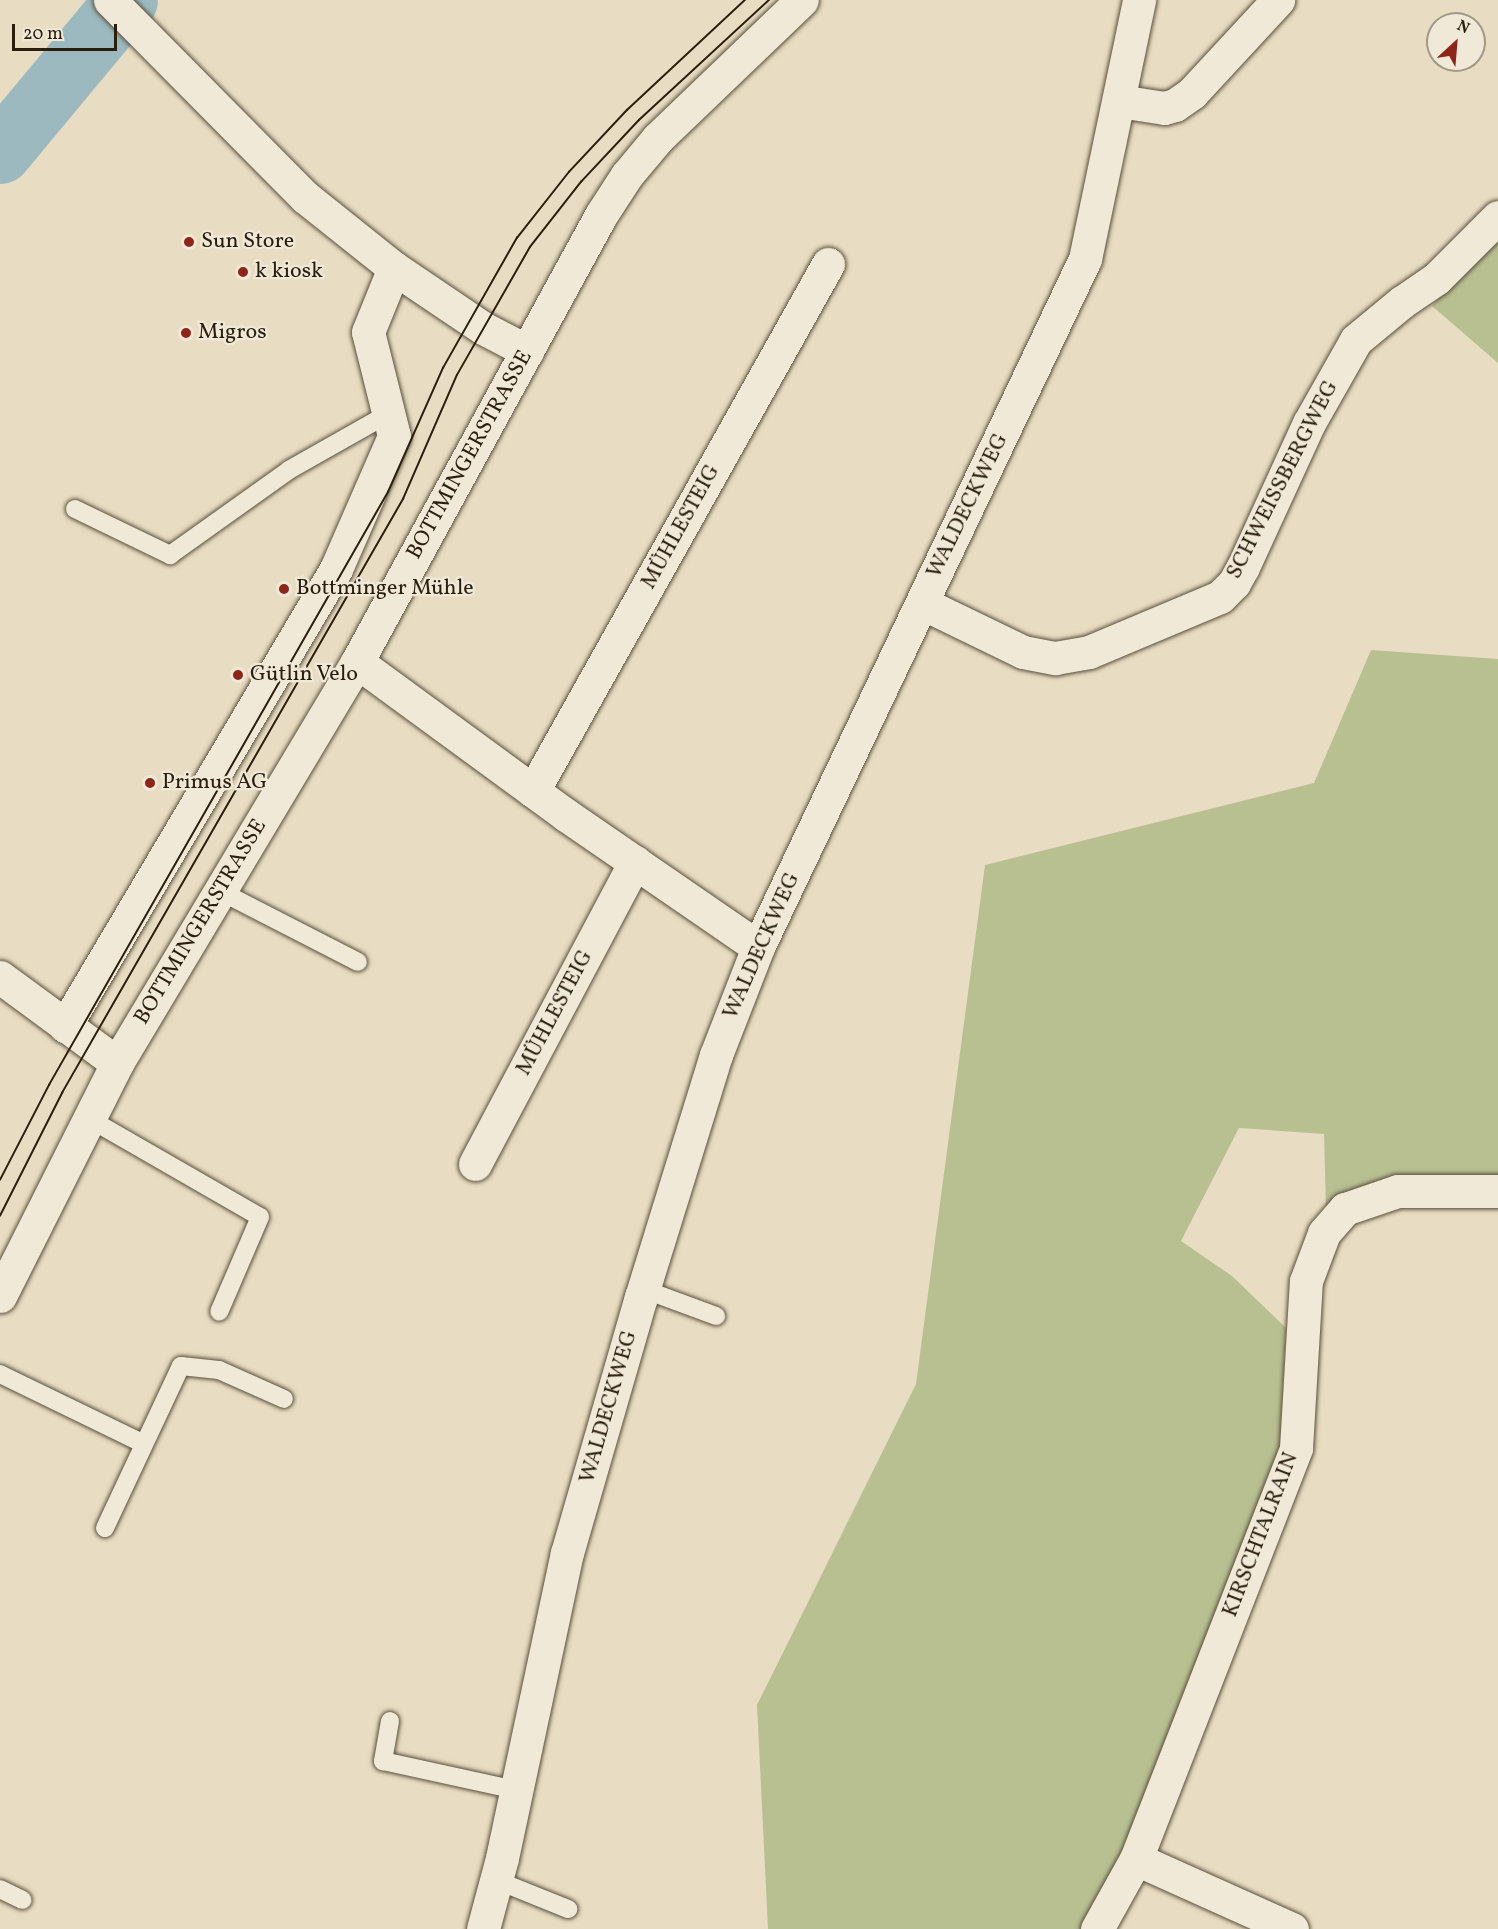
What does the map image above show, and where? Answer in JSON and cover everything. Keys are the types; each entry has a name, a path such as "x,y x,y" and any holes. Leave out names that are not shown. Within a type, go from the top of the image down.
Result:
{"street":[{"path":"110,0 305,197 393,268 483,328 527,351"},
{"name":"BOTTMINGERSTRASSE","path":"0,1296 117,1062 357,662 601,215 627,176 691,105 802,0"},
{"name":"WALDECKWEG","path":"483,1929 496,1880 567,1553 643,1289 716,1055 758,947 1085,260 1139,0"},
{"path":"1119,101 1164,108 1175,105 1192,93 1278,0"},
{"name":"SCHWEISSBERGWEG","path":"922,603 1023,652 1055,658 1089,652 1220,597 1234,583 1243,567 1309,423 1356,340 1402,302 1437,278 1498,217"},
{"name":"MÜHLESTEIG","path":"533,790 828,264"},
{"path":"65,1026 336,569 394,436 368,332 393,268"},
{"path":"357,662 533,790 758,947"},
{"name":"MÜHLESTEIG","path":"475,1164 635,862"},
{"path":"0,977 117,1062"},
{"name":"KIRSCHTALRAIN","path":"1097,1929 1136,1859 1296,1448 1306,1281 1324,1233 1345,1209 1398,1191 1498,1191"},
{"path":"1136,1859 1292,1929"}],"lane":[{"path":"75,509 170,555 289,470 388,414"},
{"path":"219,891 358,962"},
{"path":"88,1118 260,1217 219,1312"},
{"path":"643,1289 716,1316"},
{"path":"105,1528 181,1366 219,1370 284,1399"},
{"path":"0,1374 144,1444"},
{"path":"390,1721 383,1761 516,1790"},
{"path":"496,1880 568,1909"},
{"path":"0,1889 23,1900"}],"green space":[{"path":"1498,233 1498,363 1432,306"},
{"path":"1371,650 1498,659 1498,1186 1326,1211 1324,1134 1239,1128 1181,1241 1232,1276 1286,1328 1278,1486 1093,1929 768,1929 757,1705 916,1384 985,865 1314,783"}],"waterway":[{"path":"0,152 126,0"}],"tram line":[{"path":"0,1180 49,1085 388,492 443,368 517,238 569,172 627,110 745,0"},
{"path":"0,1216 62,1093 403,499 457,375 530,247 581,182 639,120 769,0"}],"place":[{"name":"Sun Store","path":"189,242"},
{"name":"k kiosk","path":"243,272"},
{"name":"Migros","path":"186,333"},
{"name":"Bottminger Mühle","path":"284,589"},
{"name":"Gütlin Velo","path":"238,675"},
{"name":"Primus AG","path":"150,783"}]}
